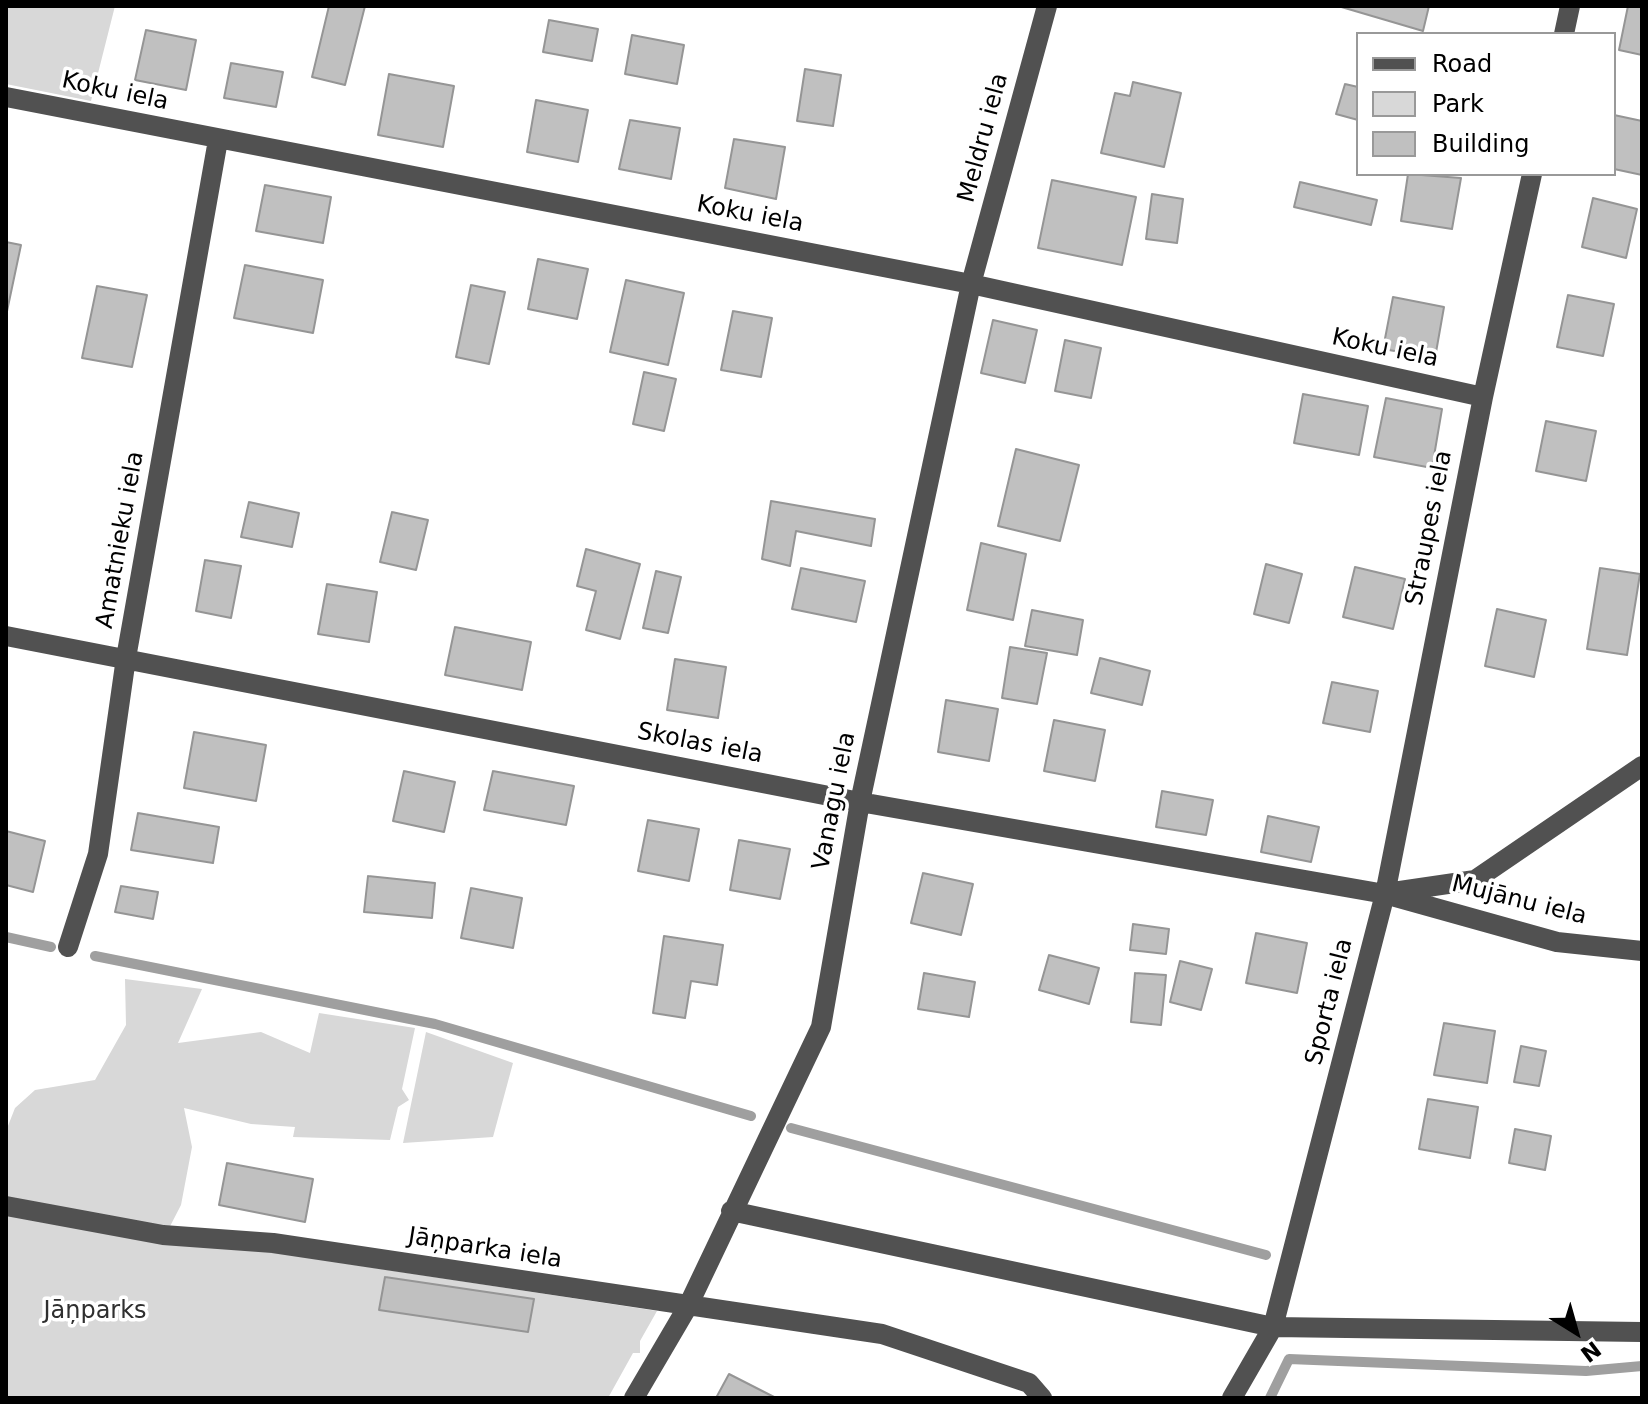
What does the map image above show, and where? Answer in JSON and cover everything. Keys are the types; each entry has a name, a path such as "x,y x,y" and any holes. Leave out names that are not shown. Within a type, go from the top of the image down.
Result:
{"street":[{"name":"Meldru iela","path":"971,284 1047,6"},
{"path":"1564,32 1570,6"},
{"name":"Koku iela","path":"6,97 971,284 1483,397"},
{"name":"Amatnieku iela","path":"68,947 98,854 126,658 218,140"},
{"name":"Straupes iela","path":"1385,894 1483,397 1532,176"},
{"name":"Vanagu iela","path":"634,1398 688,1306 821,1027 860,802 971,284"},
{"name":"Skolas iela","path":"6,636 860,802 1385,894"},
{"path":"1385,894 1475,880 1642,766"},
{"name":"Mujānu iela","path":"1385,894 1557,942 1642,951"},
{"name":"Sporta iela","path":"1232,1398 1273,1327 1385,894"},
{"name":"Jāņparka iela","path":"6,1206 163,1235 273,1243 882,1334 1029,1383 1042,1398"},
{"path":"731,1211 1273,1327 1642,1332"}],"green space":[{"path":"6,6 115,6 91,101 6,84"},
{"name":"Jāņparks","path":"125,979 202,989 178,1043 261,1032 310,1053 319,1013 415,1028 402,1089 409,1100 398,1107 390,1140 293,1137 295,1127 251,1124 184,1108 192,1147 181,1205 165,1236 657,1311 640,1341 640,1353 633,1353 608,1398 6,1398 6,1131 15,1108 35,1090 95,1080 126,1025"},
{"path":"426,1032 513,1063 493,1137 403,1143"}],"building":[{"path":"329,6 365,6 345,85 312,77"},
{"path":"1338,6 1429,6 1423,31"},
{"path":"1628,6 1642,6 1642,55 1619,50"},
{"path":"549,20 598,29 592,61 543,52"},
{"path":"146,30 196,40 186,90 135,80"},
{"path":"632,35 684,45 677,84 625,74"},
{"path":"231,63 283,72 276,107 224,98"},
{"path":"805,69 841,75 833,126 797,121"},
{"path":"389,74 454,86 443,147 378,135"},
{"path":"1133,82 1181,93 1164,167 1101,153 1115,93 1130,96"},
{"path":"1345,84 1356,87 1356,119 1336,114"},
{"path":"536,100 588,110 578,162 527,152"},
{"path":"1616,115 1642,121 1642,175 1616,169"},
{"path":"630,120 680,128 671,179 619,169"},
{"path":"734,139 785,147 776,199 725,188"},
{"path":"1408,176 1461,178 1452,229 1401,221"},
{"path":"1052,180 1136,197 1122,265 1038,248"},
{"path":"1300,182 1377,200 1371,225 1294,207"},
{"path":"265,185 331,197 323,243 256,231"},
{"path":"1152,194 1183,199 1177,243 1146,239"},
{"path":"1593,198 1637,209 1626,258 1582,247"},
{"path":"6,242 21,245 6,316"},
{"path":"538,259 588,269 577,319 528,309"},
{"path":"245,265 323,280 313,333 234,318"},
{"path":"626,280 684,293 668,365 610,352"},
{"path":"471,285 505,292 489,364 456,357"},
{"path":"97,286 147,295 132,367 82,358"},
{"path":"1568,295 1614,304 1603,356 1557,347"},
{"path":"1393,297 1444,307 1435,358 1383,349"},
{"path":"733,311 772,318 761,377 721,370"},
{"path":"993,320 1037,330 1025,383 981,373"},
{"path":"1065,340 1101,348 1091,398 1055,391"},
{"path":"644,372 676,379 664,431 633,424"},
{"path":"1303,394 1368,406 1359,455 1294,443"},
{"path":"1386,398 1442,409 1432,468 1374,457"},
{"path":"1546,421 1596,431 1586,481 1536,471"},
{"path":"1016,449 1079,465 1060,541 998,526"},
{"path":"771,501 875,519 871,546 796,531 790,566 762,559"},
{"path":"249,502 299,513 292,547 241,537"},
{"path":"392,512 428,520 416,570 380,562"},
{"path":"981,543 1026,554 1013,620 967,610"},
{"path":"586,549 640,564 620,639 586,630 596,591 577,586"},
{"path":"205,560 241,566 231,618 196,611"},
{"path":"1266,564 1302,574 1289,623 1254,614"},
{"path":"1355,567 1405,579 1393,629 1343,617"},
{"path":"801,568 865,581 856,622 792,609"},
{"path":"1600,568 1640,574 1627,655 1587,649"},
{"path":"656,571 681,577 668,633 643,628"},
{"path":"327,584 377,592 369,642 318,634"},
{"path":"1497,609 1546,620 1534,677 1485,666"},
{"path":"1032,610 1083,620 1077,655 1025,646"},
{"path":"455,627 531,642 522,690 445,675"},
{"path":"1010,647 1047,653 1037,704 1002,698"},
{"path":"1100,658 1150,671 1142,705 1091,693"},
{"path":"675,659 726,667 718,718 667,710"},
{"path":"1332,682 1378,691 1370,732 1323,723"},
{"path":"946,700 998,709 989,761 938,752"},
{"path":"1054,720 1105,730 1095,781 1044,771"},
{"path":"194,732 266,745 256,801 184,788"},
{"path":"404,771 455,782 444,832 393,821"},
{"path":"493,771 574,786 566,825 484,810"},
{"path":"1162,791 1213,800 1206,835 1156,827"},
{"path":"138,813 219,827 213,863 131,850"},
{"path":"1268,816 1319,827 1311,862 1261,852"},
{"path":"648,820 699,829 689,881 638,871"},
{"path":"6,831 45,841 33,892 6,885"},
{"path":"739,840 790,849 780,899 730,890"},
{"path":"923,873 973,884 961,935 911,923"},
{"path":"368,876 435,883 432,918 364,912"},
{"path":"121,886 158,892 153,919 115,912"},
{"path":"471,888 522,898 513,948 461,938"},
{"path":"1133,924 1169,929 1166,954 1130,950"},
{"path":"1256,933 1307,943 1297,993 1246,983"},
{"path":"664,936 723,945 717,985 691,981 685,1018 653,1013"},
{"path":"1049,955 1099,968 1089,1004 1039,990"},
{"path":"1180,961 1212,969 1201,1010 1170,1002"},
{"path":"924,973 975,982 969,1017 918,1009"},
{"path":"1135,973 1166,975 1161,1025 1131,1022"},
{"path":"1444,1023 1495,1031 1487,1083 1434,1075"},
{"path":"1521,1046 1546,1051 1539,1086 1514,1082"},
{"path":"1428,1099 1478,1107 1470,1158 1419,1149"},
{"path":"1515,1129 1551,1136 1545,1170 1509,1163"},
{"path":"227,1163 313,1179 305,1222 219,1205"},
{"path":"385,1277 534,1299 528,1332 379,1310"},
{"path":"729,1374 776,1398 716,1398"}],"waterway":[{"path":"6,937 51,947"},
{"path":"95,956 435,1024 751,1116"},
{"path":"791,1128 1266,1255"},
{"path":"1270,1398 1289,1359 1586,1371 1642,1366"}]}
